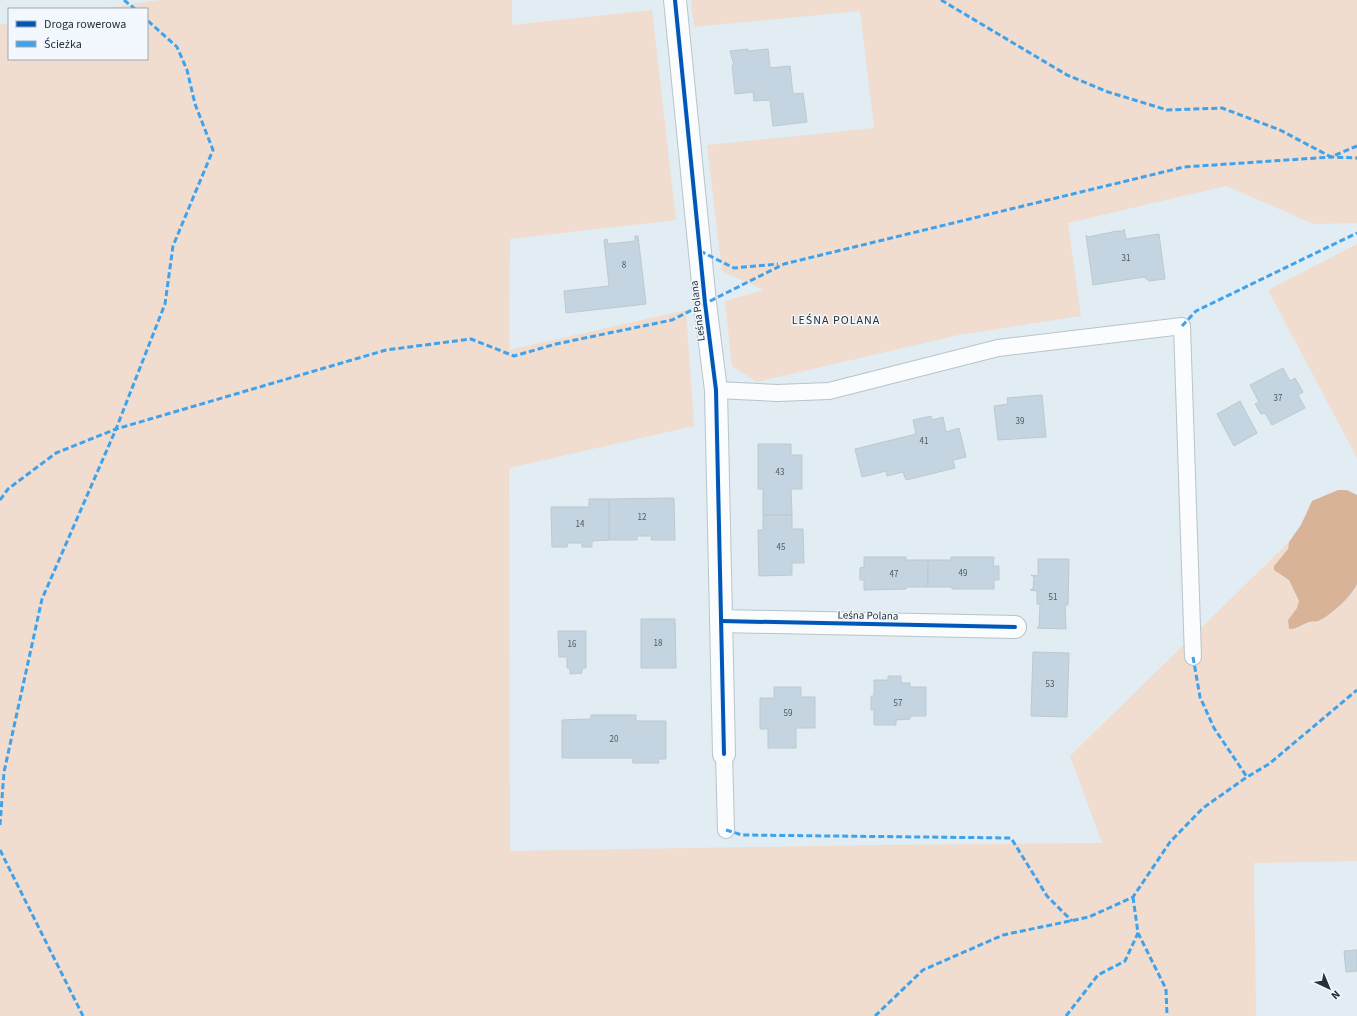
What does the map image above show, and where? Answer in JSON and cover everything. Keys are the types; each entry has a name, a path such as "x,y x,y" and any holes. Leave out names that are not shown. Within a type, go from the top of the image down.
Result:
{"street":[{"name":"Leśna Polana","path":"675,0 704,296 716,390 724,754"},
{"name":"Leśna Polana","path":"721,621 1015,627"}],"lane":[{"path":"716,390 777,393 829,391 998,348 1182,326 1193,657"},
{"path":"724,754 726,830"}],"shaded area":[{"path":"159,0 512,0 512,25 652,10 676,220 510,239 509,350 686,310 694,426 509,468 510,851 1102,843 1070,756 1289,542 1288,549 1274,570 1289,580 1299,601 1297,608 1288,620 1297,629 1310,622 1318,621 1334,610 1355,591 1357,584 1357,861 1254,863 1256,1016 0,1016 0,25 8,23 8,60 148,60 148,8 107,8"},
{"path":"691,0 1357,0 1357,223 1314,224 1226,186 1068,223 1081,316 959,335 757,382 732,366 725,301 764,290 722,271 707,145 874,128 860,11 694,27"},
{"path":"1357,244 1357,458 1268,290"},
{"path":"1338,490 1347,490 1357,495 1357,584 1351,594 1335,610 1323,618 1289,629 1288,620 1297,608 1299,601 1289,580 1274,570 1274,566 1288,549 1289,542 1301,525 1312,501"}],"building":[{"path":"748,49 748,51 768,49 770,68 790,66 793,94 803,93 807,122 773,126 770,100 754,101 753,92 735,94 732,65 734,65 730,51"},
{"path":"1124,229 1126,239 1159,234 1165,279 1149,281 1144,277 1093,285 1086,235 1088,237 1123,231"},
{"path":"635,236 638,236 646,304 566,313 564,291 609,286 604,240 607,239 608,244 635,241"},
{"path":"1283,368 1290,381 1295,378 1303,392 1298,395 1305,408 1272,425 1265,413 1261,414 1255,404 1259,402 1250,385"},
{"path":"1042,395 1046,437 998,440 994,406 1008,404 1007,398"},
{"path":"1240,401 1257,433 1234,446 1217,414"},
{"path":"931,416 932,420 943,417 946,432 959,428 966,457 953,460 955,468 906,480 903,472 887,476 886,471 862,477 855,449 916,434 913,420"},
{"path":"758,444 791,444 791,455 802,455 802,489 791,489 792,515 763,515 763,489 758,489"},
{"path":"674,498 675,540 651,540 652,536 637,536 637,540 609,540 609,499"},
{"path":"589,499 609,499 609,540 592,541 592,547 582,547 582,543 568,543 567,547 552,547 551,507 589,507"},
{"path":"763,515 792,515 792,529 803,529 804,563 792,563 792,575 759,576 758,530 763,530"},
{"path":"864,557 906,557 906,560 928,560 928,587 864,590 864,580 860,580 860,568 864,567"},
{"path":"951,557 994,557 993,566 999,566 999,580 994,580 994,589 952,589 952,587 928,587 928,560 951,560"},
{"path":"1038,559 1069,559 1068,605 1065,605 1066,629 1037,628 1039,627 1040,604 1037,604 1037,591 1030,590 1033,589 1034,577 1031,575 1038,576"},
{"path":"641,619 675,619 676,668 641,668"},
{"path":"558,631 586,631 586,668 582,668 582,673 570,674 570,668 567,668 567,657 559,657"},
{"path":"1033,652 1069,653 1067,717 1031,716"},
{"path":"888,676 901,676 901,683 910,683 910,687 926,687 926,716 910,716 910,719 896,720 896,725 874,725 874,710 871,710 871,696 874,696 874,680 888,680"},
{"path":"774,687 801,687 801,697 815,697 815,728 796,728 796,748 768,748 768,729 760,729 760,698 774,698"},
{"path":"591,715 636,715 636,721 666,721 666,759 658,759 659,763 633,763 632,758 562,758 562,720 591,719"},
{"path":"1357,950 1357,971 1346,972 1344,951"}],"marked path":[{"path":"124,0 134,8"},
{"path":"941,0 1067,75 1108,92 1167,110 1222,108 1280,130 1331,157 1357,146"},
{"path":"0,825 4,772 42,599 116,429 165,304 173,246 213,150 195,104 187,70 177,47 148,21"},
{"path":"0,500 8,489 56,453 116,429 386,350 471,339 514,356 556,344 672,320 784,264 1184,167 1331,157 1357,158"},
{"path":"1182,326 1196,311 1357,233"},
{"path":"700,251 734,268 778,264"},
{"path":"1193,657 1200,697 1214,728 1247,777"},
{"path":"875,1016 923,970 1003,935 1089,917 1133,897 1170,842 1203,808 1247,777 1269,764 1357,690"},
{"path":"726,830 742,835 1011,838 1047,896 1072,921"},
{"path":"0,850 83,1016"},
{"path":"1133,897 1138,933 1166,989 1167,1016"},
{"path":"1066,1016 1098,975 1125,961 1138,933"}],"cycle path":[{"path":"675,0 705,303 716,390 724,754"},
{"path":"721,621 1015,627"}],"district":[{"name":"LEŚNA POLANA","path":"836,320"}]}
